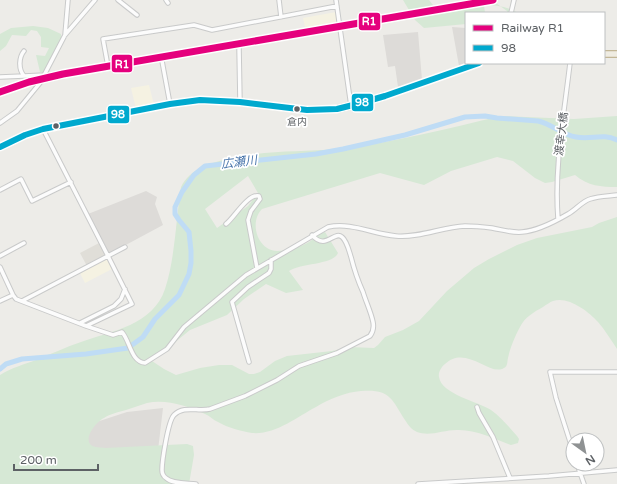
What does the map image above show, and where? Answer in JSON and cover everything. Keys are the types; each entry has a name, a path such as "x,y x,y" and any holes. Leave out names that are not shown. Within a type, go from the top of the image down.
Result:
{"highway":[{"path":"605,54 617,54"},
{"path":"0,147 25,135 43,129 170,104 200,100 240,102 307,110 337,109 385,96 476,64"}],"street":[{"path":"65,35 68,0"},
{"path":"0,123 17,111 40,83 65,35 95,0"},
{"path":"118,0 137,15"},
{"path":"279,0 281,17"},
{"path":"336,0 351,106"},
{"path":"511,12 514,0"},
{"path":"107,61 103,39 194,25 212,30 337,6"},
{"path":"239,47 240,102"},
{"path":"24,51 22,53 20,68 21,73 24,76"},
{"path":"162,61 170,104"},
{"name":"渡幸大橋","path":"558,219 558,162 570,64"},
{"path":"0,77 45,75"},
{"path":"43,129 132,304 86,326"},
{"path":"0,190 21,179 32,201 71,182"},
{"path":"0,269 16,299 86,326 113,334 120,331 125,336 136,359 142,363 145,363 167,349 184,327 233,285 257,268 328,227 336,225 351,226 398,236 418,235 466,226 521,232 535,229 558,219 568,214 582,203 591,199 617,195"},
{"path":"226,224 246,202 254,196 259,196 260,199 251,211 248,220 257,268"},
{"path":"196,484 176,483 166,478 162,473 162,461 170,423 174,415 179,411 188,409 210,409 245,396 277,380 299,366 337,353 370,336 372,333 373,322 370,310 356,275 346,243 342,237 337,235 323,242 317,240 312,235"},
{"path":"0,256 24,243"},
{"path":"22,301 126,247"},
{"path":"249,362 232,302 248,287 268,273 271,269 271,260"},
{"path":"80,323 114,306 121,299 125,289"},
{"path":"0,301 13,295"},
{"path":"567,432 556,398 550,372 617,372"},
{"path":"477,407 493,437 510,478"},
{"path":"418,484 581,474 617,470"},
{"path":"581,474 584,484"}],"shaded area":[{"path":"336,12 338,25 306,31 303,18"},
{"path":"452,27 465,28 465,64 459,66"},
{"path":"418,32 422,80 398,87 395,66 388,67 383,35"},
{"path":"149,85 154,105 136,109 131,88"},
{"path":"146,191 157,197 155,204 163,225 109,254 88,214"},
{"path":"99,243 106,256 87,266 80,253"},
{"path":"107,259 112,269 85,283 80,273"},
{"path":"163,408 154,484 28,484 72,430 127,412"}],"green space":[{"path":"403,0 429,0 437,10 469,5 484,5 485,12 465,12 465,24 424,28 415,20"},
{"path":"496,3 501,6 491,5 485,5"},
{"path":"501,6 516,12 507,12"},
{"path":"33,26 48,28 61,34 61,40 44,73 40,72 36,55 45,56 49,48 41,47 41,37 37,31 31,30 26,36 12,35 6,46 0,51 0,34 11,28"},
{"path":"502,116 574,119 617,116 617,187 606,187 590,184 575,175 545,183 535,178 513,161 497,157 451,171 424,185 380,173 262,209 258,214 256,228 260,241 264,246 281,251 306,244 318,235 325,232 338,253 330,260 301,266 289,271 303,290 286,293 266,284 244,299 227,315 190,330 152,361 176,375 200,368 219,365 232,365 249,374 254,374 260,372 275,361 287,356 332,351 349,347 374,348 385,337 403,330 419,321 447,291 474,268 489,259 517,245 537,238 592,227 617,217 617,349 601,325 589,313 571,303 559,300 549,303 524,320 510,350 507,365 504,368 498,370 461,357 453,359 444,365 440,370 439,377 441,383 446,388 453,393 495,413 517,436 519,439 518,443 511,445 485,435 466,430 454,430 428,434 417,432 409,425 389,396 384,393 371,391 361,391 338,396 286,424 261,433 252,433 230,428 207,415 184,406 154,402 115,413 101,420 92,430 89,442 94,447 105,448 187,444 193,446 194,455 189,484 0,484 0,375 70,346 130,325 151,311 159,301 165,289 171,265 181,187 195,171 214,163 242,156 338,149 359,146 400,139","holes":["248,176 258,193 248,206 217,228 205,209"]}],"waterway":[{"name":"広瀬川","path":"0,369 6,364 22,359 86,354 128,348 143,337 155,319 179,295 189,274 191,263 189,232 175,214 175,207 182,192 194,175 205,166 316,154 343,149 405,135 465,117 485,116 538,121 548,124 571,136 581,138 607,137 617,140"}],"rail line":[{"name":"R1","path":"0,92 29,82 63,74 493,0"}],"transit line":[{"name":"98","path":"0,147 25,135 43,129 170,104 200,100 240,102 307,110 337,109 385,96 476,64"}],"place":[{"name":"倉内","path":"297,109"}]}
